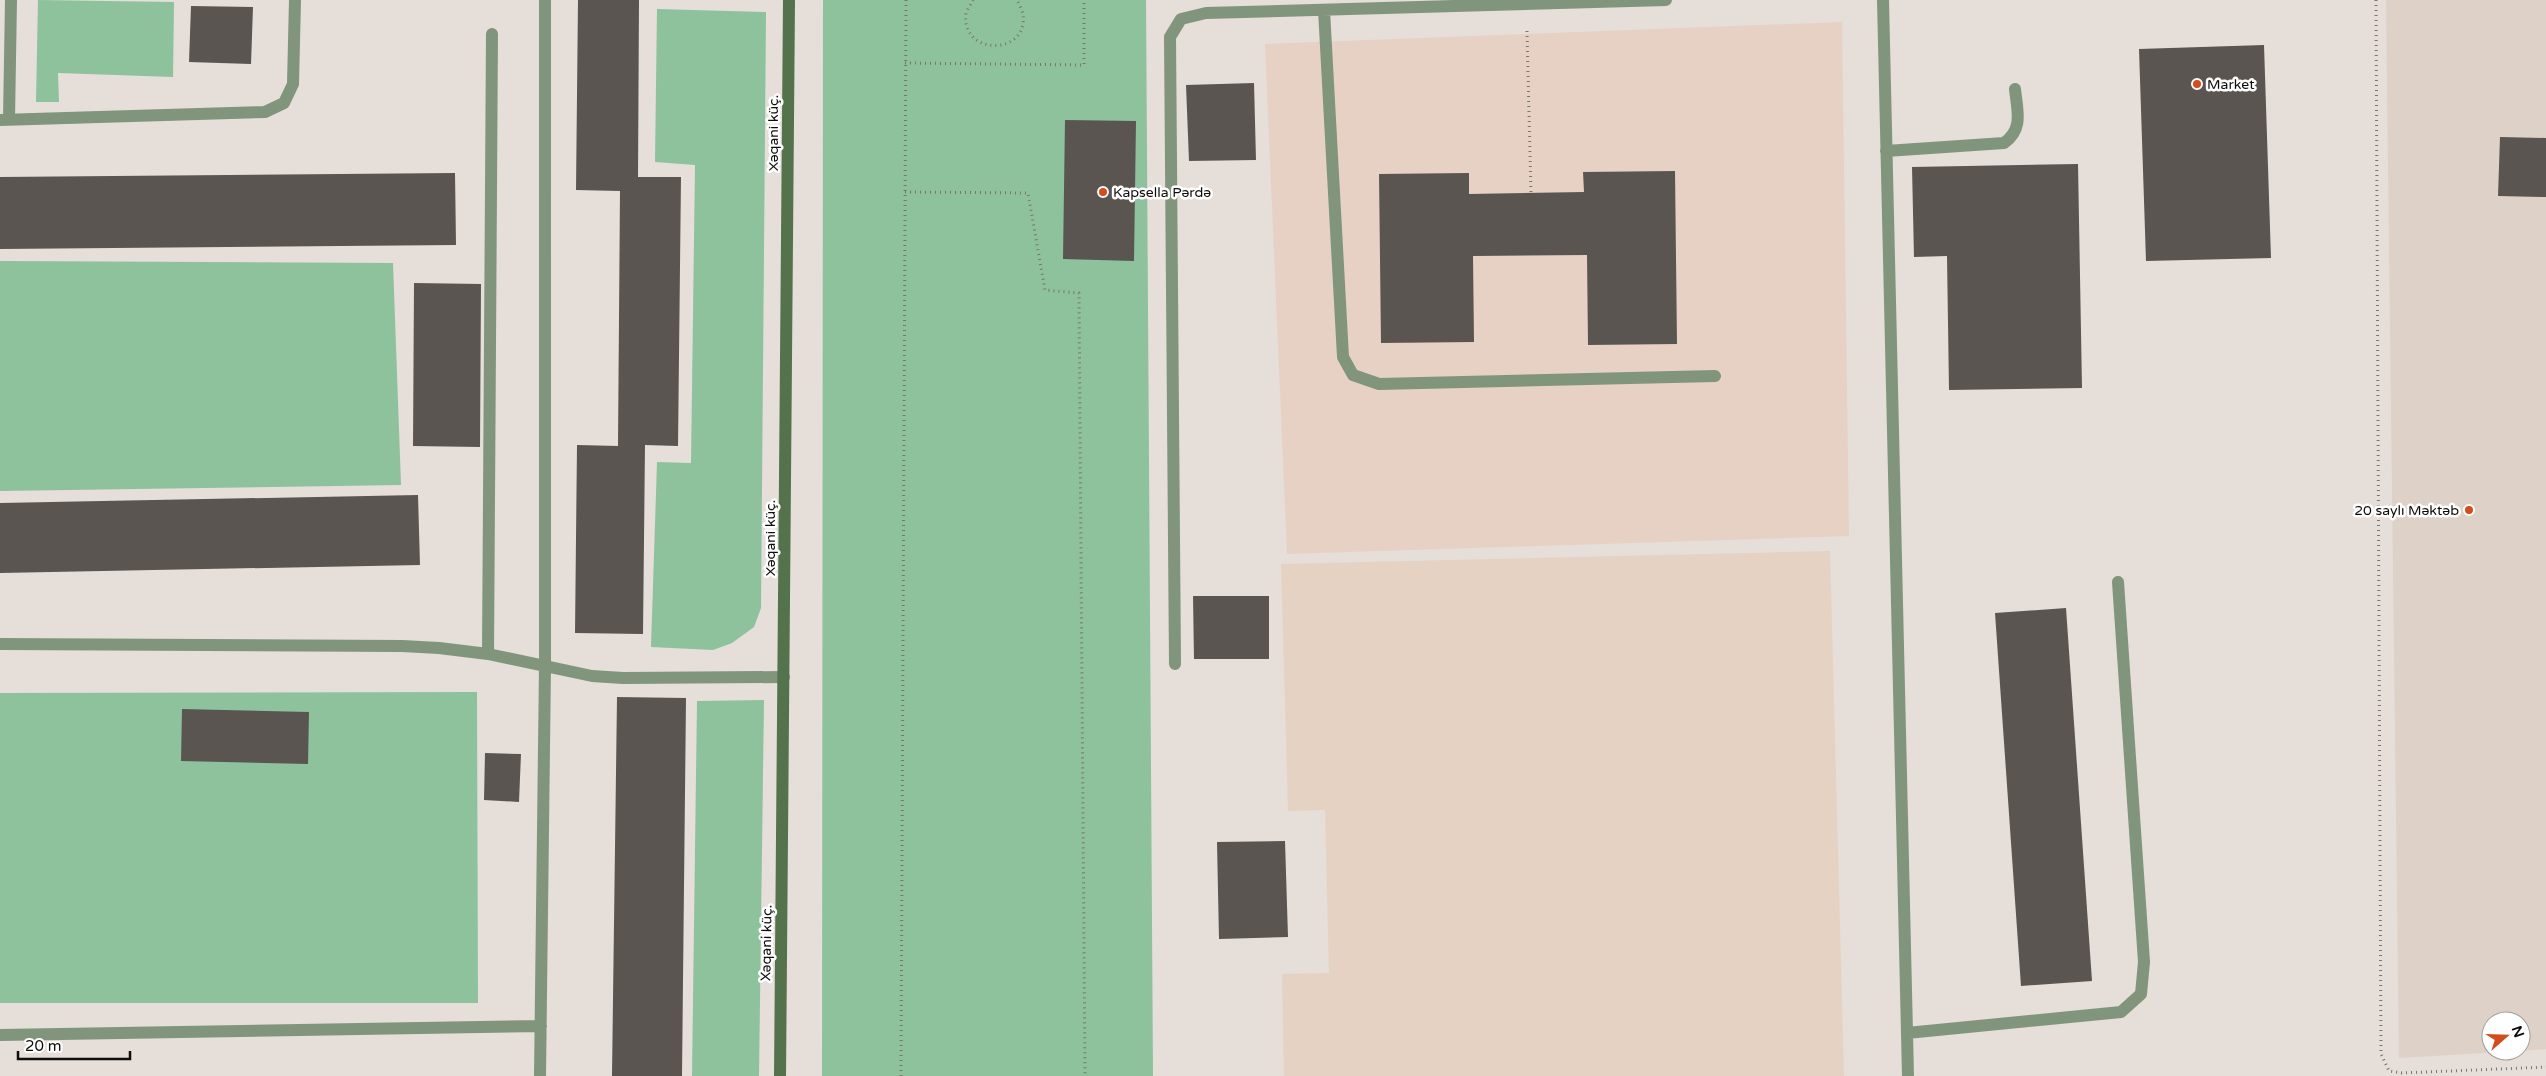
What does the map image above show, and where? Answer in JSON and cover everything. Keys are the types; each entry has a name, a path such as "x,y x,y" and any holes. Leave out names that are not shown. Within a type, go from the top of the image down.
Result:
{"street":[{"name":"Xəqani küç.","path":"780,1076 789,0"}],"lane":[{"path":"11,0 5,119 265,112 284,103 293,84 295,0"},
{"path":"540,1076 544,666 545,0"},
{"path":"1176,664 1170,37 1181,19 1206,14 1666,0"},
{"path":"1882,0 1908,1076"},
{"path":"1324,10 1342,357 1353,375 1379,384 1715,376"},
{"path":"488,654 492,34"},
{"path":"1886,151 2004,143 2014,136 2018,125 2015,88"},
{"path":"1907,1033 2121,1012 2141,994 2144,962 2118,582"},
{"path":"0,644 402,646 488,654 592,676 623,678 784,677"},
{"path":"0,1035 541,1026"}],"path":[{"path":"901,1076 906,0"},
{"path":"973,0 966,14 969,30 979,42 995,47 1011,42 1021,30 1023,14 1017,0"},
{"path":"905,63 1084,65 1084,0"},
{"path":"2376,0 2381,1054 2389,1070 2402,1073 2546,1067"},
{"path":"1526,5 1531,193"},
{"path":"905,192 1028,193 1045,290 1079,294 1085,1076"}],"shaded area":[{"name":"20 saylı Məktəb","path":"2386,0 2546,0 2546,1049 2531,1050 2531,1011 2481,1011 2481,1053 2399,1058"},
{"path":"1842,22 1849,536 1287,554 1265,44"},
{"path":"1830,551 1844,1076 1284,1076 1282,974 1329,973 1325,810 1288,811 1281,564"}],"green space":[{"path":"38,0 174,2 173,77 58,73 59,102 36,102"},
{"path":"823,0 1146,0 1153,1076 822,1076"},
{"path":"657,9 766,12 761,608 754,627 732,643 713,650 651,647 657,462 691,463 695,165 655,162"},
{"path":"0,261 393,263 401,485 0,491"},
{"path":"477,692 478,1003 0,1003 0,693"},
{"path":"764,700 759,1076 692,1076 697,701"}],"building":[{"path":"578,0 639,0 638,177 681,177 678,446 645,445 643,634 575,633 577,445 618,446 620,191 576,190"},
{"path":"191,6 253,7 251,64 189,62"},
{"path":"2264,45 2271,258 2146,261 2139,49"},
{"path":"1254,83 1256,160 1189,161 1186,85"},
{"path":"1065,120 1136,121 1134,261 1063,259"},
{"path":"2500,137 2546,138 2546,197 2498,196"},
{"path":"2078,164 2082,388 1949,390 1947,256 1914,257 1912,167"},
{"path":"1675,171 1677,344 1588,345 1587,255 1473,256 1474,342 1381,343 1379,174 1469,173 1469,194 1584,192 1583,172"},
{"path":"455,173 456,245 0,249 0,177"},
{"path":"414,283 481,284 480,447 413,446"},
{"path":"418,495 420,565 0,573 0,503"},
{"path":"1193,596 1269,596 1269,659 1194,659"},
{"path":"2066,608 2092,981 2021,986 1995,613"},
{"path":"617,697 686,698 682,1076 612,1076"},
{"path":"182,709 309,712 308,764 181,761"},
{"path":"485,753 521,754 519,802 484,800"},
{"path":"1285,841 1288,937 1219,939 1217,842"}],"place":[{"name":"Market","path":"2197,84"},
{"name":"Kapsella Pərdə","path":"1103,192"},
{"name":"20 saylı Məktəb","path":"2469,510"}]}
